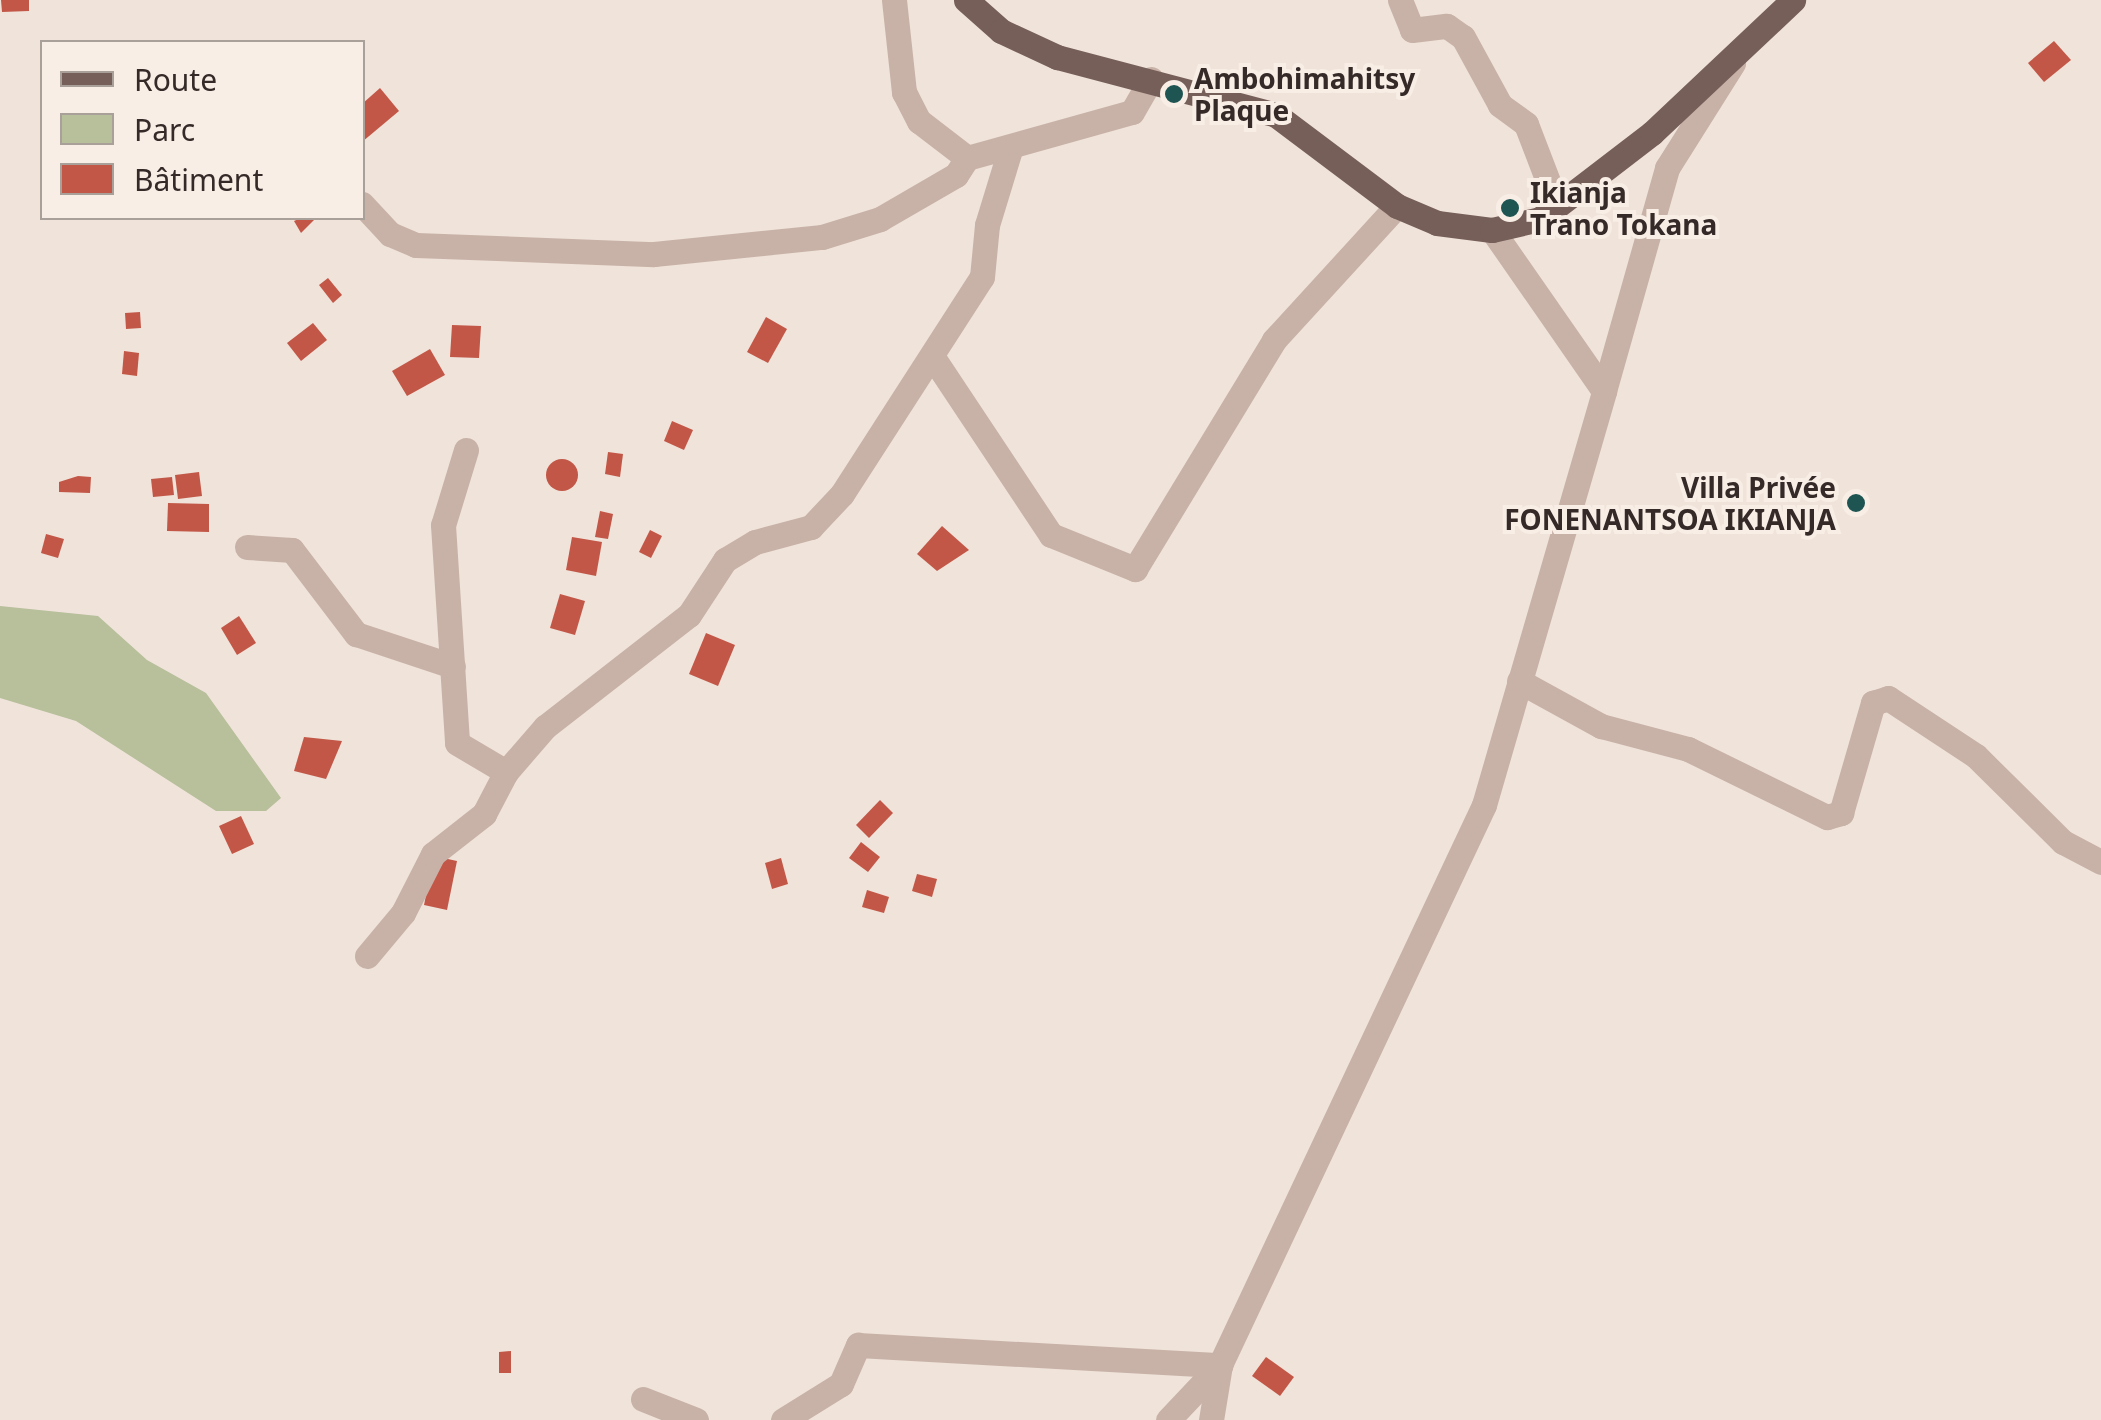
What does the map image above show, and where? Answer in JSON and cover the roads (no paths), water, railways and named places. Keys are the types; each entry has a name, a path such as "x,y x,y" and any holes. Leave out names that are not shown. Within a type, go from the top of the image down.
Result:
{"main road":[{"path":"966,0 1000,31 1057,57 1276,115 1396,206 1437,224 1492,230 1540,219 1556,202 1652,133 1793,0"}],"street":[{"path":"894,0 904,92 919,122 967,158"},
{"path":"1400,0 1412,30 1447,26 1463,37 1500,105 1526,124 1556,202"},
{"path":"1210,1420 1220,1364 1484,805 1667,168 1744,46"},
{"path":"365,207 390,234 416,245 654,254 822,237 880,218 956,175 967,158 1010,150 1132,112 1150,79"},
{"path":"366,956 403,913 432,854 484,814 506,772 544,727 689,615 725,560 811,527 842,494 982,277 987,225 1010,150"},
{"path":"932,356 1051,536 1136,568 1274,340 1396,206"},
{"path":"1492,230 1604,391"},
{"path":"466,450 443,526 457,743 506,772"},
{"path":"247,547 292,550 356,634 452,666"},
{"path":"1519,681 1601,726 1688,749 1827,817 1841,813 1873,703 1888,698 1976,756 2063,842 2101,862"},
{"path":"783,1420 841,1384 858,1344 1220,1364"},
{"path":"1168,1420 1220,1364"},
{"path":"643,1399 696,1420"}],"place":[{"name":"Ambohimahitsy Plaque","path":"1174,94"},
{"name":"Ikianja Trano Tokana","path":"1510,208"},
{"name":"Villa Privée FONENANTSOA IKIANJA","path":"1856,503"}]}
